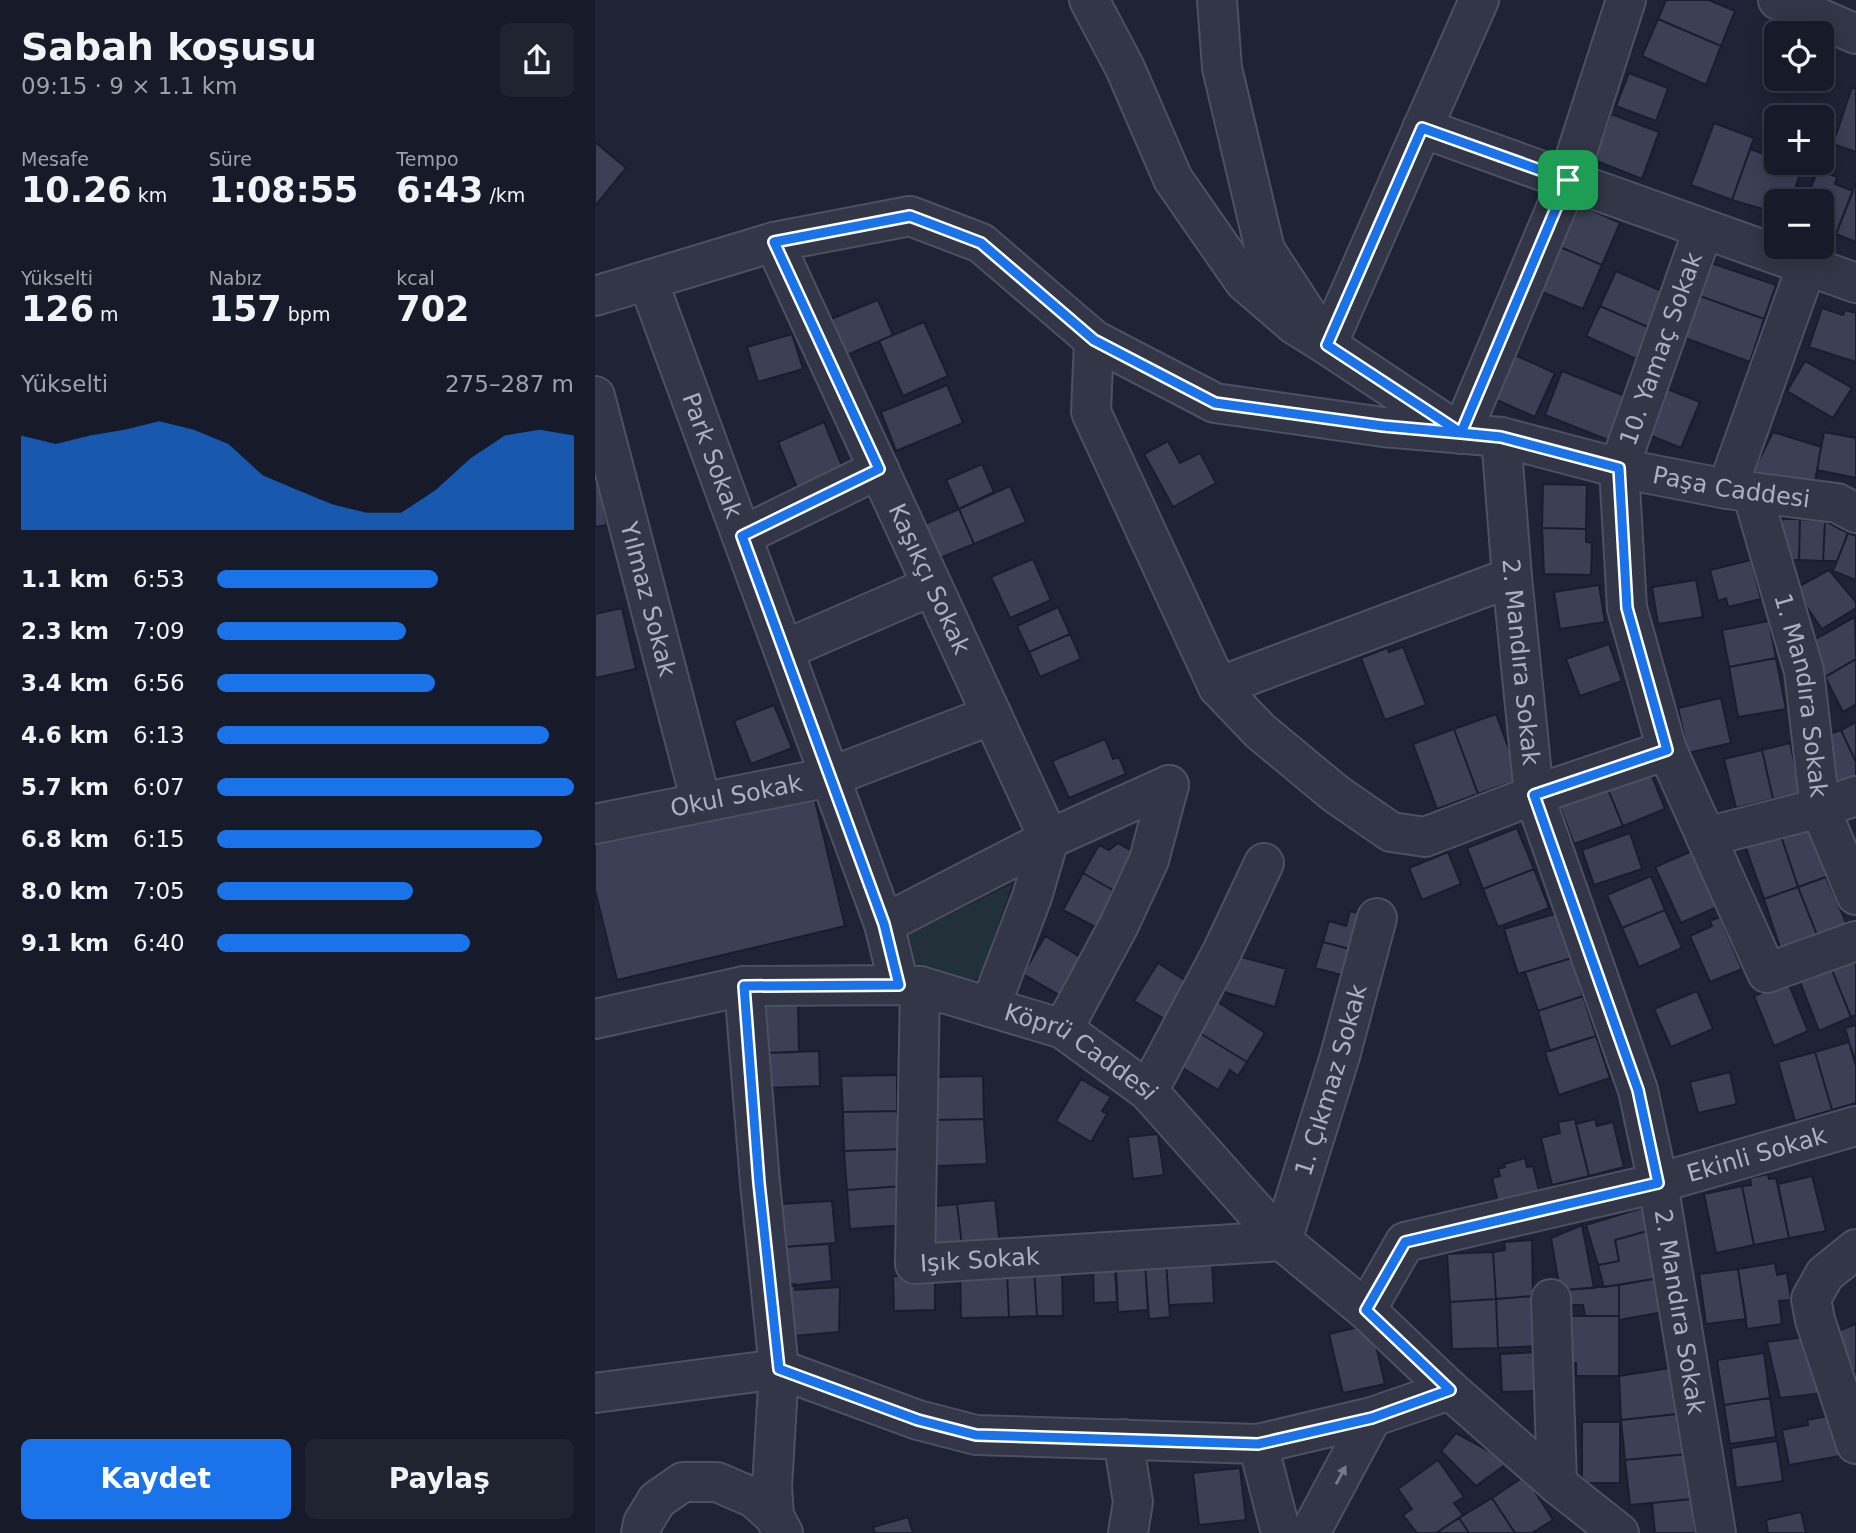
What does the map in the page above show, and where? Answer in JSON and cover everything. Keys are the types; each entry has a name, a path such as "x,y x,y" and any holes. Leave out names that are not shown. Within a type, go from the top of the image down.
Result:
{"street":[{"path":"1089,0 1125,68 1173,179 1244,281 1295,325 1461,433 1568,180 1626,0"},
{"path":"1217,0 1221,68 1265,250 1327,345"},
{"path":"1327,345 1479,0"},
{"path":"1778,0 1856,34"},
{"path":"1422,128 1856,284"},
{"name":"Paşa Caddesi","path":"774,242 910,216 981,243 1094,340 1215,403 1383,426 1501,437 1619,468 1739,490 1837,503 1856,513"},
{"name":"10. Yamaç Sokak","path":"1619,468 1703,230"},
{"path":"595,296 774,242"},
{"name":"Kaşıkçı Sokak","path":"774,242 1049,839"},
{"path":"1739,490 1807,265"},
{"name":"Park Sokak","path":"648,281 884,924 910,985"},
{"path":"1094,340 1091,412 1218,687 1260,731 1336,794 1391,832 1425,837 1534,795 1667,750"},
{"name":"Yılmaz Sokak","path":"595,396 701,802"},
{"name":"2. Mandıra Sokak","path":"1501,437 1534,795 1638,1090 1658,1183 1716,1533"},
{"path":"1619,468 1627,608 1667,750 1767,973 1856,941"},
{"path":"742,536 879,469"},
{"name":"1. Mandıra Sokak","path":"1739,490 1804,671 1820,808 1856,895"},
{"path":"1218,687 1512,577"},
{"path":"784,650 932,586"},
{"name":"Okul Sokak","path":"595,824 830,777 992,715"},
{"path":"884,924 1049,839 1169,785 1149,860 1119,925 1063,1029"},
{"path":"1706,837 1856,796"},
{"path":"991,1007 1032,897 1049,839"},
{"path":"1148,1091 1221,954 1263,863"},
{"name":"1. Çıkmaz Sokak","path":"1282,1241 1340,1056 1377,918"},
{"name":"Köprü Caddesi","path":"597,1009 744,986 910,985 1063,1029 1148,1091 1282,1241 1366,1310 1450,1390 1557,1483 1599,1528"},
{"name":"Işık Sokak","path":"910,985 915,1264 1282,1241"},
{"path":"744,986 759,1183 779,1369 776,1512"},
{"name":"Ekinli Sokak","path":"1366,1310 1405,1242 1658,1183 1856,1126"},
{"path":"1855,1437 1815,1320 1811,1299 1825,1274 1856,1249"},
{"path":"1551,1299 1557,1483"},
{"path":"595,1393 779,1369 918,1420 976,1435 1258,1444 1372,1418 1450,1390"},
{"path":"1310,1533 1372,1418"},
{"path":"1123,1439 1133,1502 1128,1533"},
{"path":"1258,1444 1281,1533"},
{"path":"641,1533 643,1523 657,1500 683,1482 717,1482 754,1498 776,1512"}],"shaded area":[{"path":"1012,884 981,976 969,983 905,960 905,936"}],"building":[{"path":"1666,0 1709,0 1735,11 1721,46 1658,19"},
{"path":"1658,19 1721,46 1706,85 1642,56"},
{"path":"1629,73 1668,88 1656,121 1616,106"},
{"path":"1852,87 1856,89 1856,152 1834,144"},
{"path":"1611,114 1659,132 1642,179 1594,160"},
{"path":"1714,123 1754,138 1732,200 1691,185"},
{"path":"595,142 626,168 595,206"},
{"path":"1750,149 1764,154 1764,175 1800,175 1796,186 1810,188 1764,189 1764,209 1732,200"},
{"path":"1816,175 1832,175 1837,177 1835,184 1853,191 1836,234 1834,189 1810,189"},
{"path":"1856,182 1856,242 1836,234"},
{"path":"1578,204 1620,223 1602,265 1560,247"},
{"path":"1560,247 1602,265 1583,309 1540,291"},
{"path":"1711,263 1776,285 1764,319 1700,296"},
{"path":"1616,271 1666,293 1650,328 1600,306"},
{"path":"1700,296 1764,319 1750,362 1685,338"},
{"path":"878,300 893,335 847,355 831,319"},
{"path":"1600,306 1650,328 1636,359 1586,336"},
{"path":"1822,308 1843,315 1845,310 1856,313 1856,362 1809,347"},
{"path":"924,322 948,376 903,396 879,341"},
{"path":"792,334 803,369 758,382 747,347"},
{"path":"1508,352 1555,373 1535,417 1488,396"},
{"path":"1805,361 1852,388 1833,418 1787,391"},
{"path":"1562,371 1625,396 1608,440 1545,415"},
{"path":"947,385 963,423 896,451 881,412"},
{"path":"1660,386 1700,402 1681,448 1642,432"},
{"path":"824,422 843,468 797,488 778,442"},
{"path":"1773,432 1821,447 1815,482 1802,489 1753,472"},
{"path":"1824,432 1856,438 1856,478 1817,470"},
{"path":"1168,441 1180,463 1200,453 1216,483 1173,507 1144,454"},
{"path":"982,464 994,492 959,509 946,480"},
{"path":"595,480 598,480 607,525 595,527"},
{"path":"1543,484 1587,485 1586,529 1542,528"},
{"path":"1010,486 1026,522 974,544 959,509"},
{"path":"959,509 974,544 935,560 920,526"},
{"path":"1782,519 1800,519 1799,560 1782,560"},
{"path":"1800,519 1825,521 1823,561 1799,560"},
{"path":"1825,521 1848,533 1837,561 1823,561"},
{"path":"1542,528 1586,529 1586,542 1592,543 1591,575 1544,574"},
{"path":"1848,533 1856,536 1856,580 1833,571"},
{"path":"1033,559 1051,600 1010,618 991,577"},
{"path":"1751,560 1761,599 1728,607 1726,598 1718,601 1710,570"},
{"path":"1829,570 1856,602 1856,608 1822,629 1794,589"},
{"path":"1696,580 1703,617 1658,624 1652,587"},
{"path":"1599,585 1605,622 1560,629 1554,592"},
{"path":"1058,607 1070,634 1029,652 1017,626"},
{"path":"622,608 636,669 595,678 595,614"},
{"path":"1855,617 1856,659 1825,677 1807,644"},
{"path":"1769,621 1776,658 1729,667 1722,630"},
{"path":"1070,634 1081,659 1040,677 1029,652"},
{"path":"1609,644 1622,681 1580,696 1566,659"},
{"path":"1403,647 1426,705 1385,720 1361,658 1387,648 1389,652"},
{"path":"1776,658 1786,709 1738,717 1729,667"},
{"path":"1856,659 1856,704 1843,712 1825,677"},
{"path":"1721,698 1731,743 1688,753 1678,708"},
{"path":"774,705 792,748 751,764 734,721"},
{"path":"1496,714 1520,779 1478,794 1454,729"},
{"path":"1856,722 1856,762 1841,730"},
{"path":"1454,729 1478,794 1437,809 1413,744"},
{"path":"1841,730 1856,762 1856,785 1839,790 1823,736"},
{"path":"1105,739 1113,759 1119,757 1126,774 1069,798 1052,761"},
{"path":"1790,743 1801,793 1773,799 1762,750"},
{"path":"1762,750 1773,799 1736,808 1724,759"},
{"path":"1650,771 1665,809 1623,826 1607,787"},
{"path":"1607,787 1623,826 1574,844 1560,807"},
{"path":"813,792 845,926 617,980 595,890 595,844"},
{"path":"1811,821 1831,875 1798,887 1779,830"},
{"path":"1517,828 1534,869 1483,889 1467,848"},
{"path":"1779,830 1798,887 1764,899 1744,842"},
{"path":"1630,833 1642,869 1594,885 1582,850"},
{"path":"1118,843 1138,854 1116,892 1083,873 1099,845 1109,850"},
{"path":"1692,851 1717,907 1681,923 1655,867"},
{"path":"1448,852 1461,884 1422,900 1409,868"},
{"path":"1534,869 1549,908 1498,927 1483,889"},
{"path":"1083,873 1116,892 1097,928 1063,910"},
{"path":"1651,876 1665,910 1622,928 1607,895"},
{"path":"1826,877 1849,929 1819,940 1798,887"},
{"path":"1798,887 1819,940 1782,954 1764,899"},
{"path":"1665,910 1682,948 1639,967 1622,928"},
{"path":"1350,911 1366,915 1357,951 1323,942 1329,921 1346,926"},
{"path":"1558,913 1572,958 1518,974 1504,929"},
{"path":"1720,917 1742,969 1710,982 1690,936 1712,926 1710,921"},
{"path":"1045,936 1082,958 1061,996 1023,974"},
{"path":"1323,942 1357,951 1349,977 1315,968"},
{"path":"1234,955 1286,969 1275,1007 1224,992"},
{"path":"1856,955 1856,1015 1851,1017 1830,965"},
{"path":"1572,958 1583,996 1538,1011 1525,972"},
{"path":"1158,963 1189,983 1166,1020 1134,1001"},
{"path":"1830,965 1851,1017 1819,1031 1798,977"},
{"path":"1788,982 1808,1031 1774,1046 1754,996"},
{"path":"1697,991 1713,1029 1671,1047 1654,1009"},
{"path":"1583,996 1596,1036 1550,1051 1538,1011"},
{"path":"798,1002 799,1052 763,1053 762,1003"},
{"path":"1218,1002 1265,1033 1247,1062 1198,1032"},
{"path":"1856,1025 1856,1066 1845,1028"},
{"path":"1198,1032 1247,1062 1238,1076 1230,1070 1218,1090 1178,1065"},
{"path":"1596,1036 1610,1078 1559,1095 1545,1052"},
{"path":"1849,1042 1856,1063 1856,1103 1832,1110 1815,1052"},
{"path":"819,1051 820,1086 765,1088 763,1053"},
{"path":"1815,1052 1832,1110 1795,1121 1778,1062"},
{"path":"1730,1072 1737,1104 1698,1113 1690,1082"},
{"path":"897,1075 897,1111 843,1112 841,1076"},
{"path":"983,1076 984,1119 935,1120 934,1077"},
{"path":"1081,1079 1111,1097 1102,1111 1107,1114 1091,1142 1056,1121"},
{"path":"897,1111 898,1117 902,1117 903,1149 844,1151 843,1112"},
{"path":"984,1119 987,1164 936,1166 935,1120"},
{"path":"1575,1119 1589,1176 1552,1185 1541,1138 1560,1133 1558,1122"},
{"path":"1595,1119 1597,1126 1613,1122 1624,1167 1589,1176 1576,1124"},
{"path":"1158,1134 1164,1175 1133,1179 1128,1137"},
{"path":"903,1149 903,1186 847,1190 844,1151"},
{"path":"1525,1158 1527,1167 1533,1166 1540,1195 1499,1206 1492,1178 1500,1176 1498,1169 1505,1167 1504,1164"},
{"path":"1768,1174 1769,1179 1776,1178 1789,1238 1754,1245 1742,1186 1751,1185 1750,1178"},
{"path":"1812,1176 1826,1231 1789,1238 1778,1184"},
{"path":"903,1186 906,1225 850,1229 847,1190"},
{"path":"1742,1186 1754,1245 1716,1253 1704,1194"},
{"path":"995,1200 1000,1246 962,1246 957,1204"},
{"path":"832,1201 836,1243 783,1247 779,1204"},
{"path":"957,1204 962,1246 930,1248 927,1207"},
{"path":"1645,1207 1651,1230 1615,1240 1619,1261 1598,1265 1586,1225"},
{"path":"1582,1225 1594,1288 1560,1290 1551,1238"},
{"path":"1651,1230 1659,1278 1604,1287 1598,1265 1619,1261 1615,1240"},
{"path":"1532,1240 1533,1296 1496,1299 1493,1252 1505,1250 1504,1242"},
{"path":"829,1244 832,1281 787,1286 783,1247"},
{"path":"1493,1252 1496,1299 1450,1302 1447,1254"},
{"path":"1212,1261 1214,1303 1169,1305 1166,1263"},
{"path":"1145,1263 1166,1263 1170,1317 1149,1319"},
{"path":"1145,1263 1148,1310 1118,1312 1116,1266"},
{"path":"1775,1263 1777,1275 1787,1273 1791,1300 1779,1301 1782,1324 1747,1329 1738,1269"},
{"path":"1062,1269 1063,1316 1037,1316 1034,1270"},
{"path":"1115,1269 1117,1302 1094,1303 1093,1270"},
{"path":"1738,1269 1746,1319 1706,1324 1699,1274"},
{"path":"1034,1270 1037,1316 1009,1317 1007,1271"},
{"path":"1007,1271 1009,1317 961,1318 960,1273"},
{"path":"893,1276 935,1276 935,1310 894,1311"},
{"path":"1659,1278 1663,1312 1619,1320 1619,1285"},
{"path":"795,1284 795,1290 840,1287 839,1332 794,1336 787,1286"},
{"path":"1619,1285 1619,1316 1585,1316 1583,1305 1569,1305 1567,1290"},
{"path":"1533,1296 1536,1346 1498,1348 1496,1299"},
{"path":"1496,1299 1498,1348 1452,1349 1450,1302"},
{"path":"1570,1316 1619,1316 1619,1376 1576,1376 1576,1363 1570,1363"},
{"path":"1371,1324 1385,1384 1343,1393 1329,1334"},
{"path":"1856,1324 1856,1370 1851,1372 1835,1332"},
{"path":"1806,1337 1824,1393 1780,1398 1767,1342"},
{"path":"1539,1352 1541,1391 1502,1392 1500,1354"},
{"path":"1764,1353 1770,1398 1724,1405 1717,1360"},
{"path":"1670,1368 1677,1414 1621,1420 1619,1376"},
{"path":"1770,1398 1776,1437 1730,1444 1724,1405"},
{"path":"1677,1414 1678,1428 1685,1427 1687,1454 1625,1460 1621,1420"},
{"path":"1833,1415 1840,1456 1789,1465 1782,1430 1808,1425 1807,1420"},
{"path":"1582,1422 1620,1422 1620,1483 1582,1483"},
{"path":"1456,1433 1509,1462 1476,1486 1441,1451"},
{"path":"1777,1441 1783,1481 1736,1488 1731,1448"},
{"path":"1687,1454 1692,1499 1630,1505 1625,1460"},
{"path":"1438,1460 1464,1497 1454,1503 1463,1515 1436,1533 1417,1533 1403,1515 1412,1509 1398,1489"},
{"path":"1240,1468 1246,1520 1199,1525 1193,1473"},
{"path":"1525,1476 1553,1520 1532,1533 1515,1533 1492,1498"},
{"path":"1492,1498 1515,1533 1469,1533 1459,1518"},
{"path":"1692,1499 1695,1533 1655,1533 1652,1503"},
{"path":"1801,1512 1806,1533 1768,1533 1766,1520"},
{"path":"908,1517 913,1533 875,1533 873,1527"},
{"path":"1459,1518 1469,1533 1436,1533"}],"route":[{"path":"1568,180 1422,128 1327,345 1461,433 1501,437 1619,468 1627,608 1667,750 1534,795 1638,1090 1658,1183 1405,1242 1366,1310 1450,1390 1372,1418 1258,1444 976,1435 918,1420 779,1369 759,1183 744,986 899,985 884,924 742,536 879,469 774,242 910,216 981,243 1094,340 1215,403 1383,426 1461,433 1568,180"}]}
